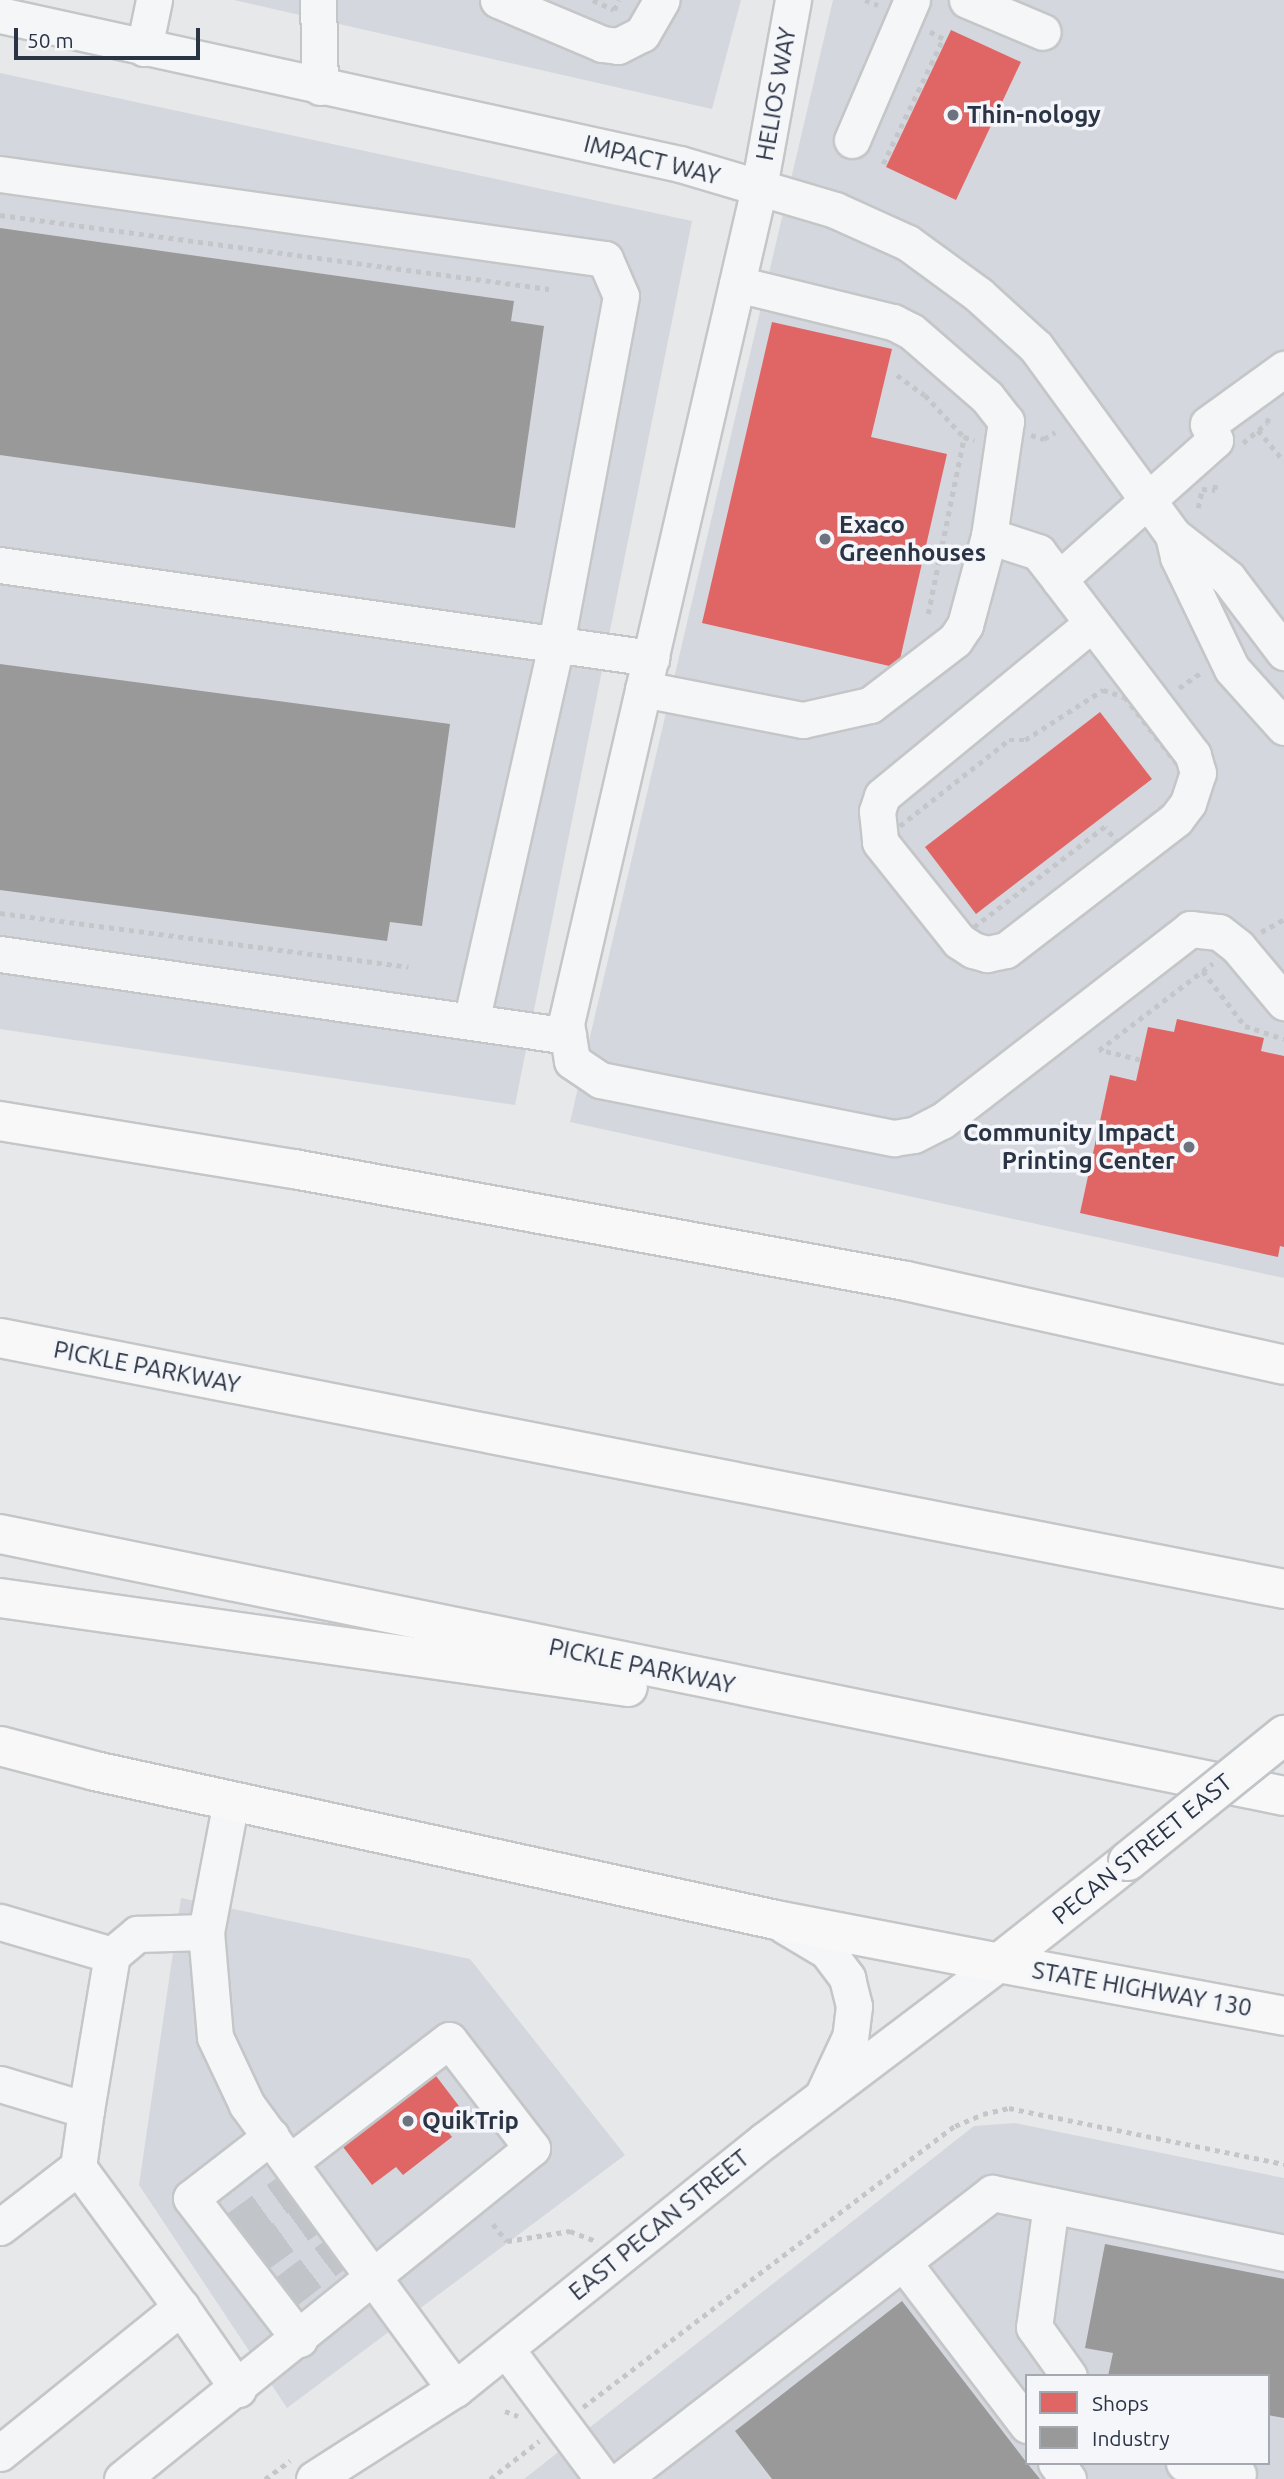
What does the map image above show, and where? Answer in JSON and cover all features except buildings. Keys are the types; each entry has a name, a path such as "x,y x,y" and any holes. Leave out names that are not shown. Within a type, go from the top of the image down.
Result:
{"main road":[{"path":"0,1121 294,1169 906,1281 1284,1365"},
{"path":"0,1322 163,1370"},
{"name":"PICKLE PARKWAY","path":"0,1338 1284,1589"},
{"name":"PICKLE PARKWAY","path":"0,1534 1284,1796"},
{"path":"0,1598 1015,1742"},
{"name":"PECAN STREET EAST","path":"999,1963 1284,1735"},
{"name":"STATE HIGHWAY 130","path":"0,1746 231,1801 776,1920 1284,2015"}],"street":[{"path":"144,48 155,0"},
{"path":"318,0 320,87"},
{"path":"498,0 602,44 618,46 642,34 662,0"},
{"name":"HELIOS WAY","path":"568,1036 566,1023 759,188 793,0"},
{"path":"967,0 1042,32"},
{"path":"852,140 918,14"},
{"name":"IMPACT WAY","path":"0,15 680,164 835,210 908,243 979,295 1037,348 1172,535 1228,578 1284,652"},
{"path":"0,174 605,259 621,296 556,645 471,1022"},
{"path":"0,565 556,645 803,720 870,705 955,640 965,625 989,536 1006,421 988,397 911,331 893,322 737,284"},
{"path":"1059,579 1149,502 1215,440 1208,425 1283,371"},
{"name":"IMPACT WAY","path":"1172,535 1178,557 1232,668 1284,727"},
{"path":"989,536 1038,552 1090,625 1193,755 1196,788 1176,818 1006,950 987,954 973,950 959,941 880,842 877,811 882,796 1090,625"},
{"path":"0,954 568,1036 572,1061 600,1080 894,1138 914,1135 942,1121 1190,929 1219,932 1284,1002"},
{"path":"231,1801 206,1932 215,2037 230,2076 316,2213 341,2249 374,2280 455,2389"},
{"path":"776,1920 827,1951 847,1978 854,2006 850,2037 822,2098"},
{"path":"0,1922 112,1955"},
{"path":"206,1932 137,1934 112,1955 78,2167 238,2389"},
{"name":"EAST PECAN STREET","path":"304,2468 455,2389 822,2098 999,1963"},
{"path":"121,2479 238,2389 374,2280 532,2148 449,2040 288,2167 191,2198 238,2248 277,2299 299,2339"},
{"path":"0,2084 86,2110"},
{"path":"0,2227 78,2167"},
{"path":"622,2479 992,2193 1284,2253"},
{"path":"1051,2205 1034,2327 1068,2374"},
{"path":"903,2262 1025,2422"},
{"path":"0,2452 181,2307"},
{"path":"506,2349 603,2479"},
{"path":"1193,2465 1247,2477"}],"path":[{"path":"593,0 614,9 618,0"},
{"path":"883,164 943,38 918,14"},
{"path":"0,215 549,289"},
{"path":"897,375 925,395 964,437 989,443"},
{"path":"1243,443 1258,430 1270,411"},
{"path":"1258,430 1284,461"},
{"path":"1023,433 1044,439 1055,432"},
{"path":"928,614 964,437"},
{"path":"1198,509 1202,489 1215,489 1215,483"},
{"path":"1170,694 1206,668"},
{"path":"1103,690 1125,696 1182,770 1179,794 1118,844 1105,827 968,932 892,832 1009,740 1025,740 1103,690"},
{"path":"0,913 408,967"},
{"path":"1252,937 1284,919"},
{"path":"1140,1060 1099,1050 1219,958"},
{"path":"1203,971 1245,1026 1284,1039"},
{"path":"577,2401 583,2407 956,2126 982,2115 1009,2108 1284,2164"},
{"path":"493,2224 507,2241 570,2231 595,2240"},
{"path":"505,2411 521,2417"},
{"path":"490,2479 539,2442 536,2435"},
{"path":"265,2479 304,2468"}],"shaded area":[{"path":"234,0 741,0 712,109"},
{"path":"833,0 1284,0 1284,1278 570,1122"},
{"path":"0,73 692,221 515,1105 0,1029"},
{"path":"181,1898 470,1959 625,2155 287,2408 139,2185"},
{"path":"1015,2123 1284,2178 1284,2479 524,2479 974,2126"}],"tunnel":[{"path":"234,2230 288,2191"},
{"path":"255,2257 309,2218"},
{"path":"283,2294 334,2255"}],"place":[{"name":"Thin-nology","path":"953,115"},
{"name":"Exaco Greenhouses","path":"825,539"},
{"name":"Community Impact Printing Center","path":"1189,1147"},
{"name":"QuikTrip","path":"408,2121"}]}
